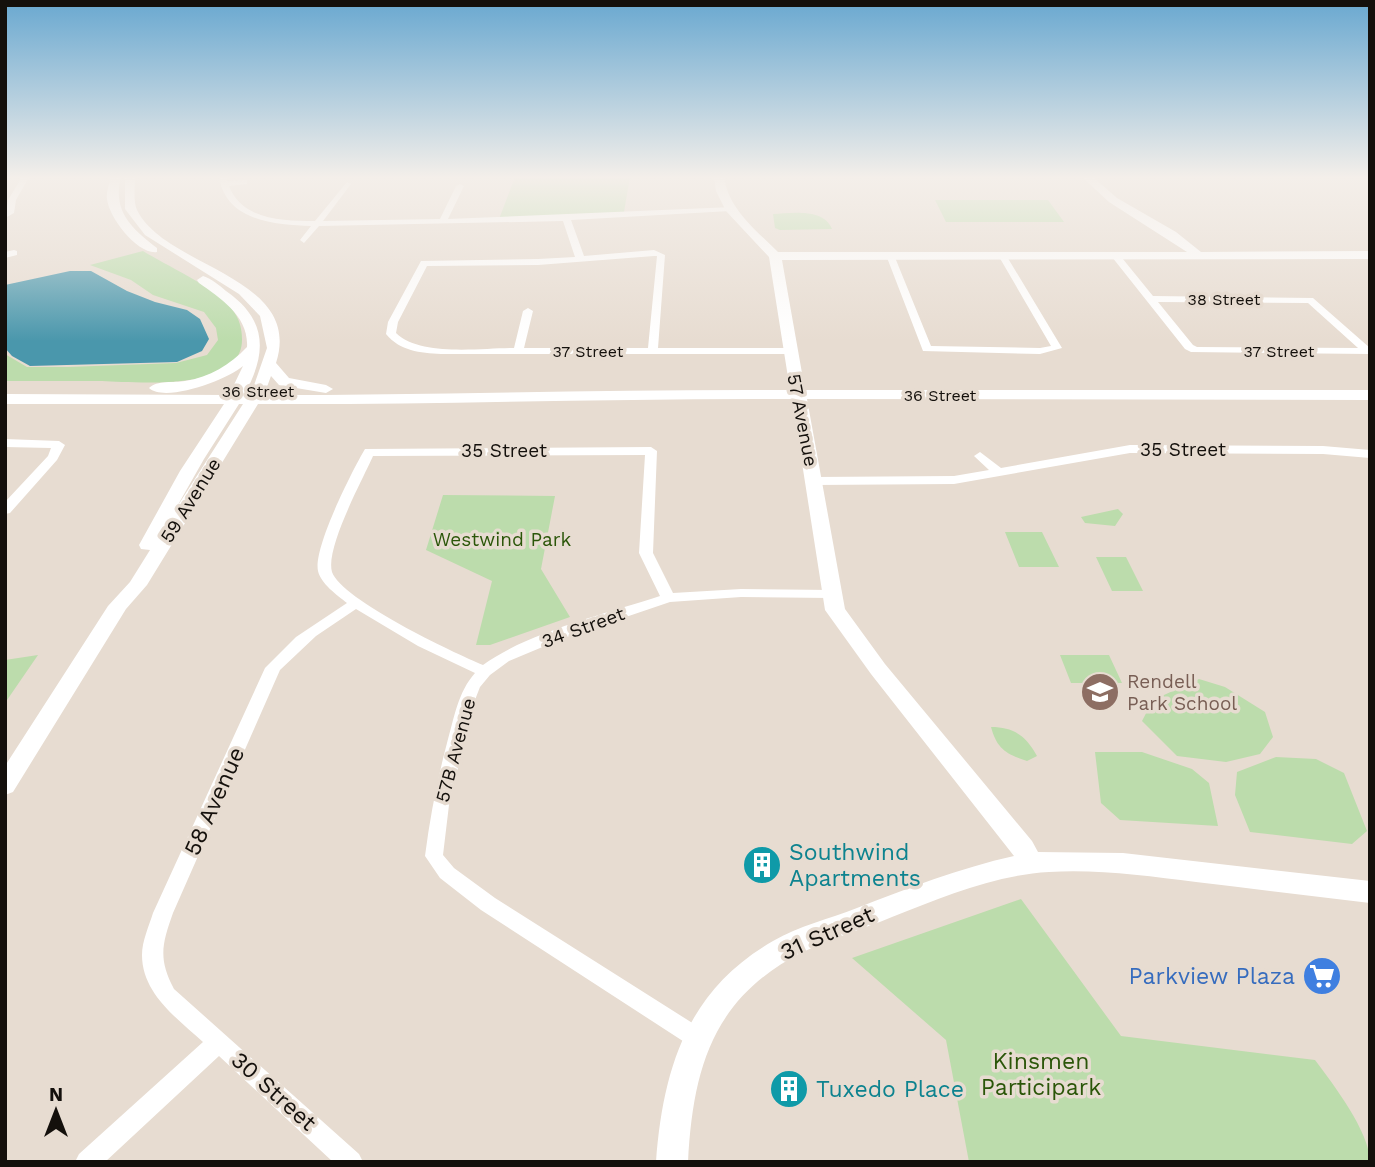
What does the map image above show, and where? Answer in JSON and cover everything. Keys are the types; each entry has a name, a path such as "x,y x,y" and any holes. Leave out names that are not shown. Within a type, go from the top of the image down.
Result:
{"street":[{"path":"130,231 140,241 215,287 238,305 251,324 254,347 247,395"},
{"path":"149,231 236,285 259,305 273,329 274,346 270,365 247,395"},
{"path":"304,240 311,231"},
{"path":"571,231 580,258 654,253 661,255 653,351"},
{"path":"752,231 775,256 1370,255"},
{"path":"1166,231 1186,243 1198,255"},
{"path":"890,255 927,349 1040,351 1057,348 1002,255"},
{"path":"1115,255 1150,299"},
{"name":"57 Avenue","path":"775,256 789,351 815,481 831,594 840,620 1020,843 1030,863"},
{"name":"37 Street","path":"580,258 538,262 432,261 421,266 393,322 391,334 399,343 424,350 789,351"},
{"name":"37 Street","path":"1150,299 1189,347 1195,350 1368,351"},
{"name":"38 Street","path":"1150,299 1310,300 1368,351"},
{"path":"518,351 528,311"},
{"path":"127,390 200,383 218,377 240,364 254,347"},
{"path":"270,365 284,382 341,391"},
{"name":"36 Street","path":"5,390 127,390 320,400 442,400 511,396"},
{"name":"36 Street","path":"5,399 155,399 341,391 511,396 1370,395"},
{"name":"59 Avenue","path":"5,786 118,606 137,585 233,432 247,395"},
{"name":"59 Avenue","path":"118,606 125,585 211,434 247,395"},
{"path":"155,399 200,406 211,421 211,434"},
{"path":"233,432 277,408 320,400"},
{"path":"5,443 59,445 54,457 5,510"},
{"name":"35 Street","path":"815,481 954,480 1130,449 1334,450 1370,454"},
{"name":"35 Street","path":"355,604 333,585 325,573 325,557 330,538 369,452 400,450 651,451 646,553 668,598"},
{"path":"980,456 997,471"},
{"name":"34 Street","path":"485,671 504,657 559,635 668,598 741,593 831,594"},
{"path":"355,604 485,671"},
{"name":"58 Avenue","path":"195,1022 167,996 153,970 151,950 163,913 273,668 292,646 316,626 355,604"},
{"name":"57B Avenue","path":"485,671 473,685 465,705 440,805 434,856 447,873 499,911 697,1038"},
{"name":"31 Street","path":"672,1162 677,1098 697,1038 724,997 747,976 789,946 910,898 1030,863 1123,863 1370,892"},
{"name":"30 Street","path":"195,1022 351,1162"},
{"path":"87,1162 219,1042"}],"green space":[{"path":"143,251 204,285 225,301 240,323 242,339 238,356 225,368 185,381 5,381 5,354 27,367 176,363 207,355 218,340 216,328 204,312 153,295 131,280 90,265"},
{"name":"Westwind Park","path":"443,495 555,496 541,569 570,617 490,645 476,645 492,581 426,550"},
{"path":"1118,509 1123,514 1115,526 1085,523 1081,517"},
{"path":"1005,532 1042,532 1059,567 1019,567"},
{"path":"1096,557 1126,557 1143,591 1112,591"},
{"path":"38,655 5,703 5,660"},
{"path":"1060,655 1109,655 1122,683 1071,683"},
{"path":"1199,679 1225,687 1265,712 1273,737 1260,754 1226,762 1177,756 1142,721 1153,700"},
{"path":"991,727 1018,734 1037,756 1027,761 1008,753 999,746"},
{"path":"1095,752 1142,752 1192,769 1209,783 1218,826 1120,820 1101,803"},
{"path":"1276,757 1316,759 1344,773 1367,831 1352,844 1250,832 1235,795 1237,772"},
{"name":"Kinsmen Participark","path":"1021,899 1121,1036 1315,1060 1357,1123 1364,1137 1370,1162 969,1162 946,1040 852,958"}],"water":[{"path":"70,271 91,271 127,291 187,310 200,319 209,339 202,351 177,362 30,366 12,356 5,348 5,285"}],"place":[{"name":"Rendell Park School","path":"1100,692"},
{"name":"Southwind Apartments","path":"762,865"},
{"name":"Parkview Plaza","path":"1322,976"},
{"name":"Tuxedo Place","path":"789,1089"}]}
